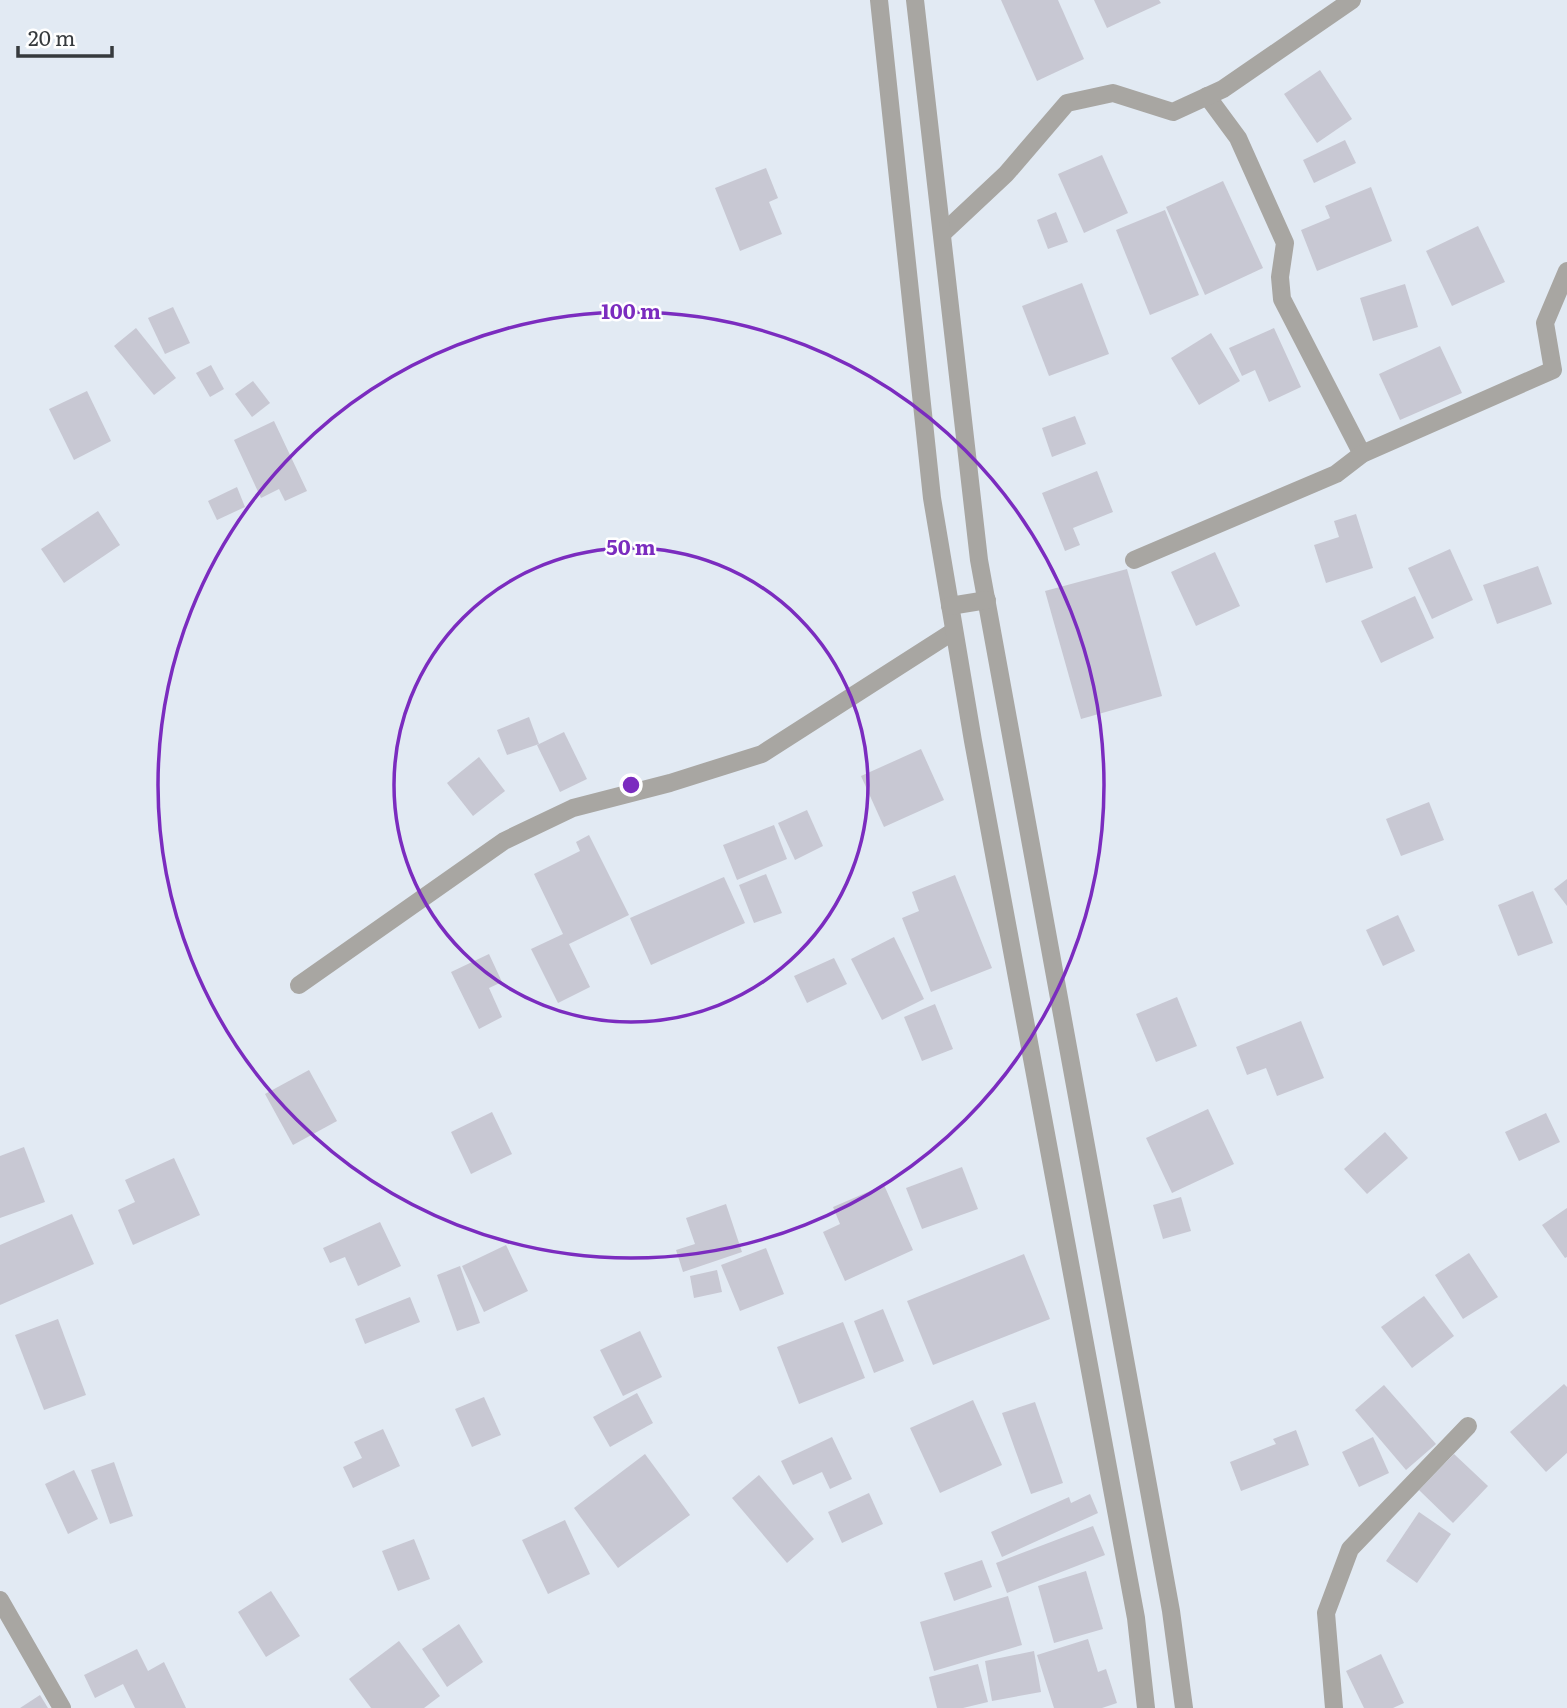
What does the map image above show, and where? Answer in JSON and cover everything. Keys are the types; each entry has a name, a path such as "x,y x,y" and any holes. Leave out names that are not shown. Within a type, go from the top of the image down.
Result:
{"street":[{"path":"879,0 932,498 972,741 1136,1618 1146,1708"},
{"path":"915,0 979,560 1171,1611 1184,1708"},
{"path":"943,233 1006,174 1067,103 1114,93 1173,112 1223,89 1352,0"},
{"path":"1207,96 1238,138 1280,231 1285,243 1280,276 1282,299 1362,454"},
{"path":"1134,560 1336,474 1362,454 1553,370 1545,323 1567,271"},
{"path":"950,606 987,600"},
{"path":"299,985 504,841 573,808 670,783 762,754 954,631"},
{"path":"1334,1708 1326,1613 1350,1549 1468,1426"},
{"path":"0,1600 62,1708"}],"building":[{"path":"1001,0 1058,0 1084,59 1037,81"},
{"path":"1094,0 1159,0 1161,3 1107,28"},
{"path":"1320,70 1352,119 1317,143 1284,94"},
{"path":"1345,140 1356,163 1314,183 1303,160"},
{"path":"1102,155 1128,213 1084,233 1058,174"},
{"path":"766,168 778,198 769,202 782,234 740,251 715,188"},
{"path":"1223,181 1263,268 1205,295 1166,207"},
{"path":"1371,187 1392,241 1317,271 1301,230 1330,218 1325,206"},
{"path":"1165,210 1199,295 1150,315 1116,230"},
{"path":"1056,212 1068,242 1048,249 1037,220"},
{"path":"1478,226 1505,282 1452,306 1426,251"},
{"path":"1082,283 1109,354 1049,376 1022,306"},
{"path":"1405,284 1418,327 1373,341 1360,298"},
{"path":"173,307 190,343 165,354 148,318"},
{"path":"136,328 176,378 154,395 114,346"},
{"path":"1274,328 1301,387 1269,402 1255,370 1242,376 1229,348"},
{"path":"1211,333 1240,381 1199,405 1171,358"},
{"path":"1440,346 1462,393 1400,420 1379,374"},
{"path":"211,365 224,389 210,397 196,373"},
{"path":"253,381 270,403 252,417 235,394"},
{"path":"87,391 111,441 74,460 49,409"},
{"path":"1075,416 1086,444 1052,457 1042,428"},
{"path":"274,421 307,491 285,501 279,489 261,498 234,440"},
{"path":"1097,471 1113,512 1073,528 1080,545 1065,551 1042,493"},
{"path":"237,487 245,507 217,520 208,501"},
{"path":"98,511 120,545 64,583 41,549"},
{"path":"1356,514 1373,568 1326,583 1314,545 1339,537 1334,521"},
{"path":"1450,549 1473,600 1432,619 1408,568"},
{"path":"1215,552 1240,606 1196,626 1171,572"},
{"path":"1538,566 1552,604 1497,624 1483,585"},
{"path":"1127,569 1162,696 1081,719 1045,591"},
{"path":"1415,596 1434,638 1381,663 1361,621"},
{"path":"529,717 539,744 507,755 497,730"},
{"path":"564,732 587,779 560,792 537,745"},
{"path":"921,749 944,800 884,827 861,776"},
{"path":"479,757 505,791 473,816 447,783"},
{"path":"1429,802 1444,840 1401,856 1386,819"},
{"path":"807,810 823,846 795,860 778,823"},
{"path":"774,825 787,859 737,880 723,845"},
{"path":"589,835 629,915 569,944 590,987 558,1003 531,949 563,934 534,874 580,851 576,842"},
{"path":"766,874 782,913 754,923 739,885"},
{"path":"955,875 992,968 931,992 902,918 919,911 912,892"},
{"path":"724,877 745,923 651,965 630,918"},
{"path":"1567,879 1567,906 1554,889"},
{"path":"1533,891 1553,943 1518,956 1498,905"},
{"path":"1398,915 1415,951 1383,966 1366,930"},
{"path":"894,937 924,999 882,1020 851,959"},
{"path":"489,954 502,982 489,988 502,1017 479,1029 451,972"},
{"path":"834,958 847,984 807,1003 794,976"},
{"path":"1177,997 1197,1046 1156,1062 1136,1014"},
{"path":"935,1004 953,1049 922,1061 904,1017"},
{"path":"1301,1021 1324,1078 1277,1096 1266,1068 1247,1075 1236,1047"},
{"path":"309,1070 337,1121 293,1145 265,1094"},
{"path":"1208,1109 1234,1164 1172,1193 1146,1138"},
{"path":"492,1112 512,1154 471,1174 451,1132"},
{"path":"1546,1113 1560,1142 1519,1161 1505,1132"},
{"path":"1385,1132 1408,1158 1367,1194 1344,1169"},
{"path":"24,1147 45,1202 0,1218 0,1156"},
{"path":"174,1158 200,1215 133,1245 118,1210 135,1202 125,1180"},
{"path":"962,1167 978,1209 922,1229 906,1188"},
{"path":"884,1185 913,1250 845,1281 823,1232 840,1224 833,1207"},
{"path":"1181,1197 1191,1231 1163,1239 1153,1205"},
{"path":"726,1204 742,1252 683,1272 676,1250 695,1244 686,1218"},
{"path":"1567,1208 1567,1257 1565,1258 1542,1225"},
{"path":"72,1214 94,1264 0,1305 0,1245"},
{"path":"380,1222 401,1266 358,1286 345,1257 330,1263 323,1248"},
{"path":"506,1245 528,1291 484,1312 462,1266"},
{"path":"766,1248 784,1294 740,1311 721,1265"},
{"path":"1469,1253 1498,1297 1463,1319 1435,1275"},
{"path":"1024,1254 1050,1319 933,1365 907,1301"},
{"path":"460,1266 480,1323 457,1331 437,1275"},
{"path":"717,1270 722,1292 694,1298 690,1276"},
{"path":"1424,1296 1454,1336 1412,1368 1381,1327"},
{"path":"410,1297 420,1322 365,1344 355,1319"},
{"path":"883,1309 904,1361 874,1373 854,1321"},
{"path":"58,1319 86,1395 44,1410 15,1335"},
{"path":"843,1322 865,1378 799,1404 777,1347"},
{"path":"640,1331 662,1377 623,1396 600,1350"},
{"path":"1564,1384 1567,1387 1567,1453 1546,1472 1510,1432"},
{"path":"1384,1385 1436,1444 1406,1470 1355,1410"},
{"path":"637,1393 653,1423 610,1447 593,1417"},
{"path":"484,1397 501,1435 472,1447 455,1409"},
{"path":"973,1400 1002,1465 940,1493 910,1428"},
{"path":"1035,1402 1063,1483 1031,1494 1002,1413"},
{"path":"383,1429 400,1466 353,1488 343,1467 362,1458 354,1442"},
{"path":"1296,1430 1309,1465 1241,1491 1230,1462 1276,1444 1273,1439"},
{"path":"832,1437 852,1479 830,1489 822,1472 793,1485 781,1461"},
{"path":"1373,1437 1389,1473 1359,1487 1342,1452"},
{"path":"645,1454 690,1515 618,1568 574,1508"},
{"path":"1454,1454 1488,1486 1453,1523 1419,1490"},
{"path":"114,1462 133,1516 110,1524 91,1470"},
{"path":"74,1470 98,1519 68,1534 45,1484"},
{"path":"759,1475 814,1539 787,1563 732,1498"},
{"path":"869,1493 883,1524 842,1543 828,1512"},
{"path":"1090,1494 1098,1513 1002,1557 991,1532 1069,1497 1071,1503"},
{"path":"1419,1512 1451,1534 1417,1583 1386,1561"},
{"path":"565,1520 590,1574 548,1594 522,1540"},
{"path":"1093,1526 1105,1555 1007,1593 996,1563"},
{"path":"414,1539 430,1579 398,1591 382,1551"},
{"path":"982,1560 992,1587 954,1601 944,1573"},
{"path":"1086,1571 1103,1629 1054,1643 1038,1586"},
{"path":"271,1591 300,1636 266,1657 238,1612"},
{"path":"1008,1596 1022,1645 934,1671 920,1622"},
{"path":"459,1624 483,1662 447,1687 422,1649"},
{"path":"1088,1639 1098,1672 1106,1669 1117,1703 1102,1708 1054,1708 1037,1655"},
{"path":"399,1641 440,1696 424,1708 371,1708 349,1679"},
{"path":"137,1649 148,1671 164,1662 186,1708 135,1708 123,1684 95,1698 84,1675"},
{"path":"1034,1651 1041,1692 992,1701 985,1661"},
{"path":"1381,1654 1404,1703 1393,1708 1364,1708 1346,1671"},
{"path":"978,1664 988,1702 963,1708 937,1708 929,1677"},
{"path":"40,1695 48,1708 20,1708"}]}
